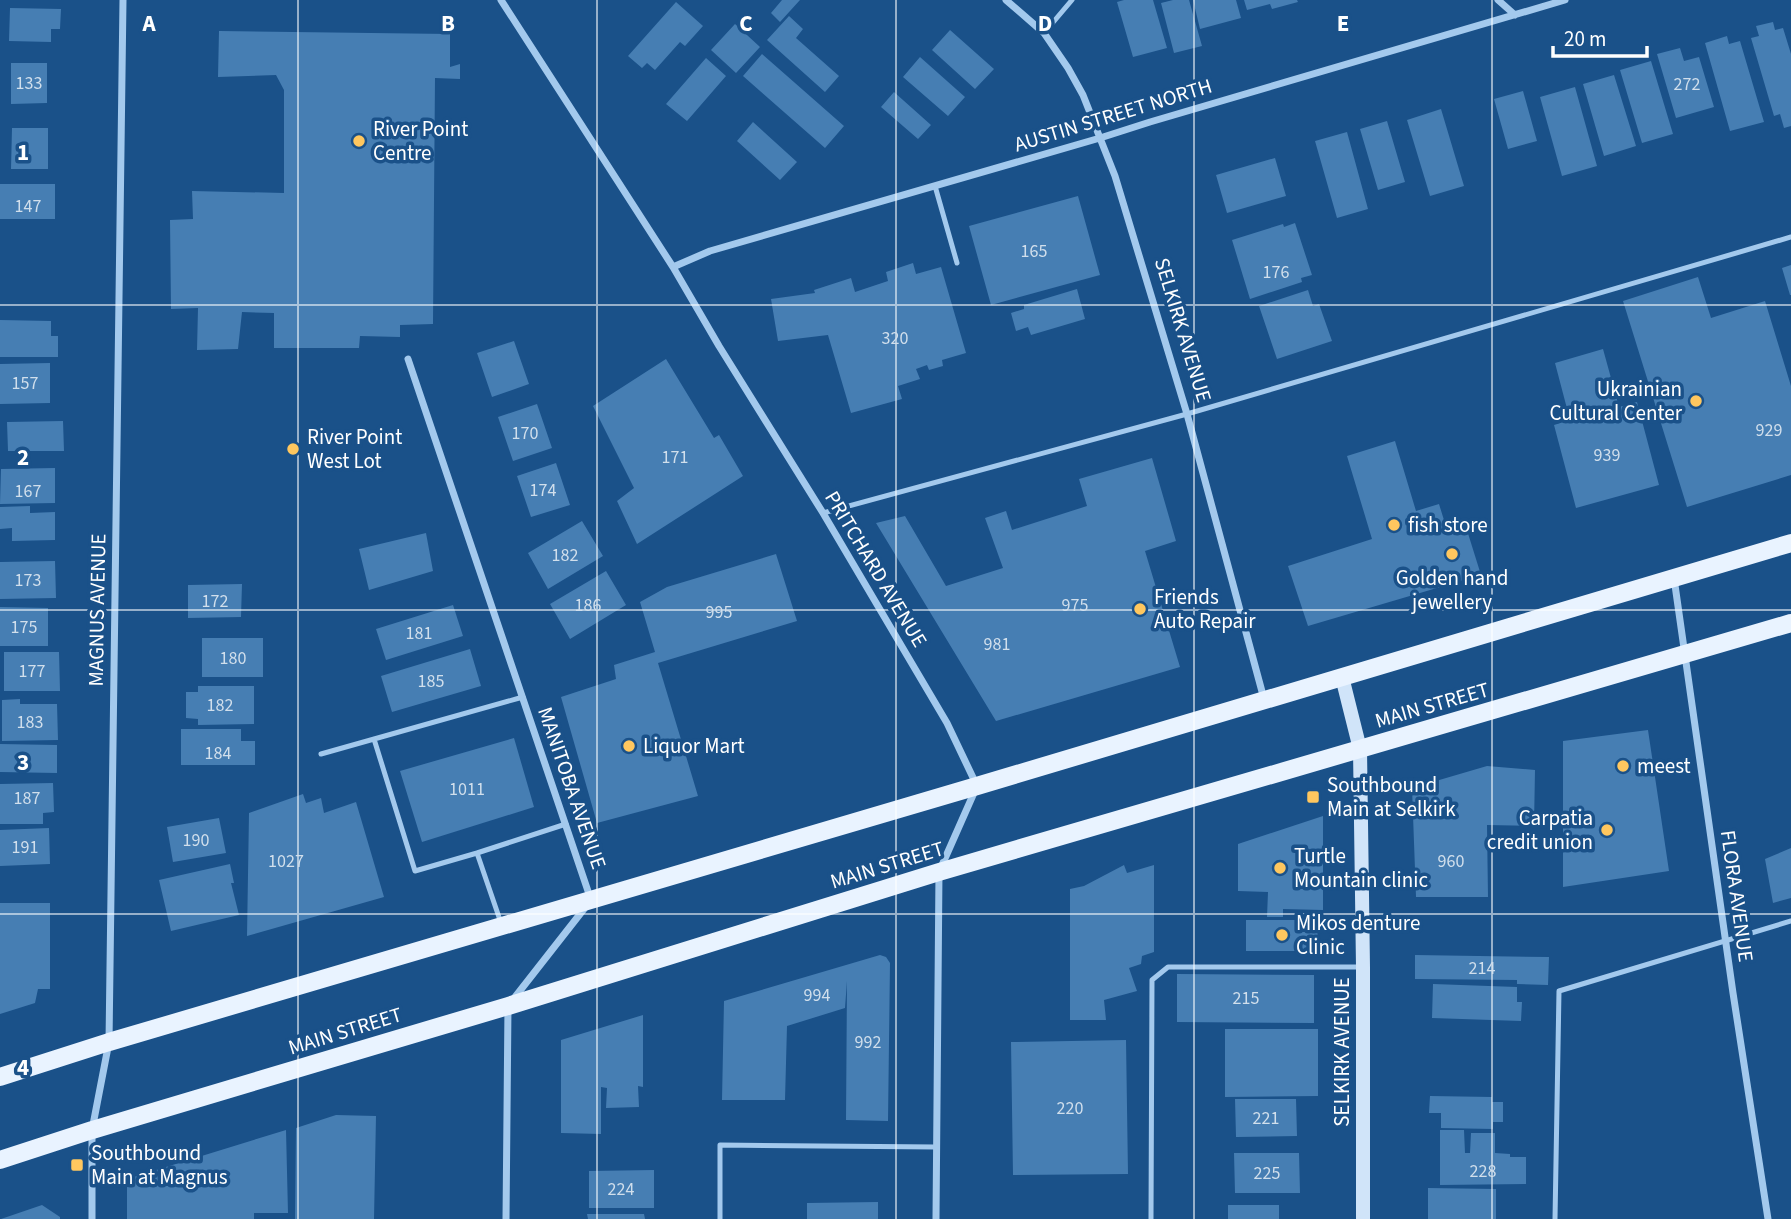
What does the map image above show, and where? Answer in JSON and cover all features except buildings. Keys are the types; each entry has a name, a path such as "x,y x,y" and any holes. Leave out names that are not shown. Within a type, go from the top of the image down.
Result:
{"main road":[{"path":"0,1077 109,1042 1791,543"},
{"name":"MAIN STREET","path":"0,1160 939,872 1791,623"},
{"name":"SELKIRK AVENUE","path":"1342,677 1360,749 1363,1219"}],"street":[{"name":"MAGNUS AVENUE","path":"92,1219 92,1130 109,1042 123,0"},
{"name":"PRITCHARD AVENUE","path":"501,0 673,268 823,513 947,723 977,786"},
{"name":"SELKIRK AVENUE","path":"1006,0 1044,33 1068,68 1083,95 1115,176 1187,414 1264,699"},
{"path":"1498,0 1515,15"},
{"name":"AUSTIN STREET NORTH","path":"673,268 710,251 1565,0"},
{"name":"MANITOBA AVENUE","path":"408,359 591,900 508,1006"},
{"name":"FLORA AVENUE","path":"1674,577 1768,1219"},
{"path":"936,1219 939,872 977,786"},
{"path":"506,1219 508,1006"}],"lane":[{"path":"1044,33 1072,0"},
{"path":"935,186 957,263"},
{"path":"823,513 1187,414 1791,237"},
{"path":"321,754 523,697"},
{"path":"374,739 415,871 566,824"},
{"path":"477,853 502,926"},
{"path":"1555,1219 1559,991 1791,921"},
{"path":"1151,1219 1152,981 1168,967 1363,967"},
{"path":"720,1219 720,1145 936,1147"}],"place":[{"name":"River Point Centre","path":"359,141"},
{"name":"Ukrainian Cultural Center","path":"1696,401"},
{"name":"River Point West Lot","path":"293,449"},
{"name":"fish store","path":"1394,525"},
{"name":"Golden hand jewellery","path":"1452,554"},
{"name":"Friends Auto Repair","path":"1140,609"},
{"name":"Liquor Mart","path":"629,746"},
{"name":"meest","path":"1623,766"},
{"name":"Southbound Main at Selkirk","path":"1313,797"},
{"name":"Carpatia credit union","path":"1607,830"},
{"name":"Turtle Mountain clinic","path":"1280,868"},
{"name":"Mikos denture Clinic","path":"1282,935"},
{"name":"Southbound Main at Magnus","path":"77,1165"}]}
